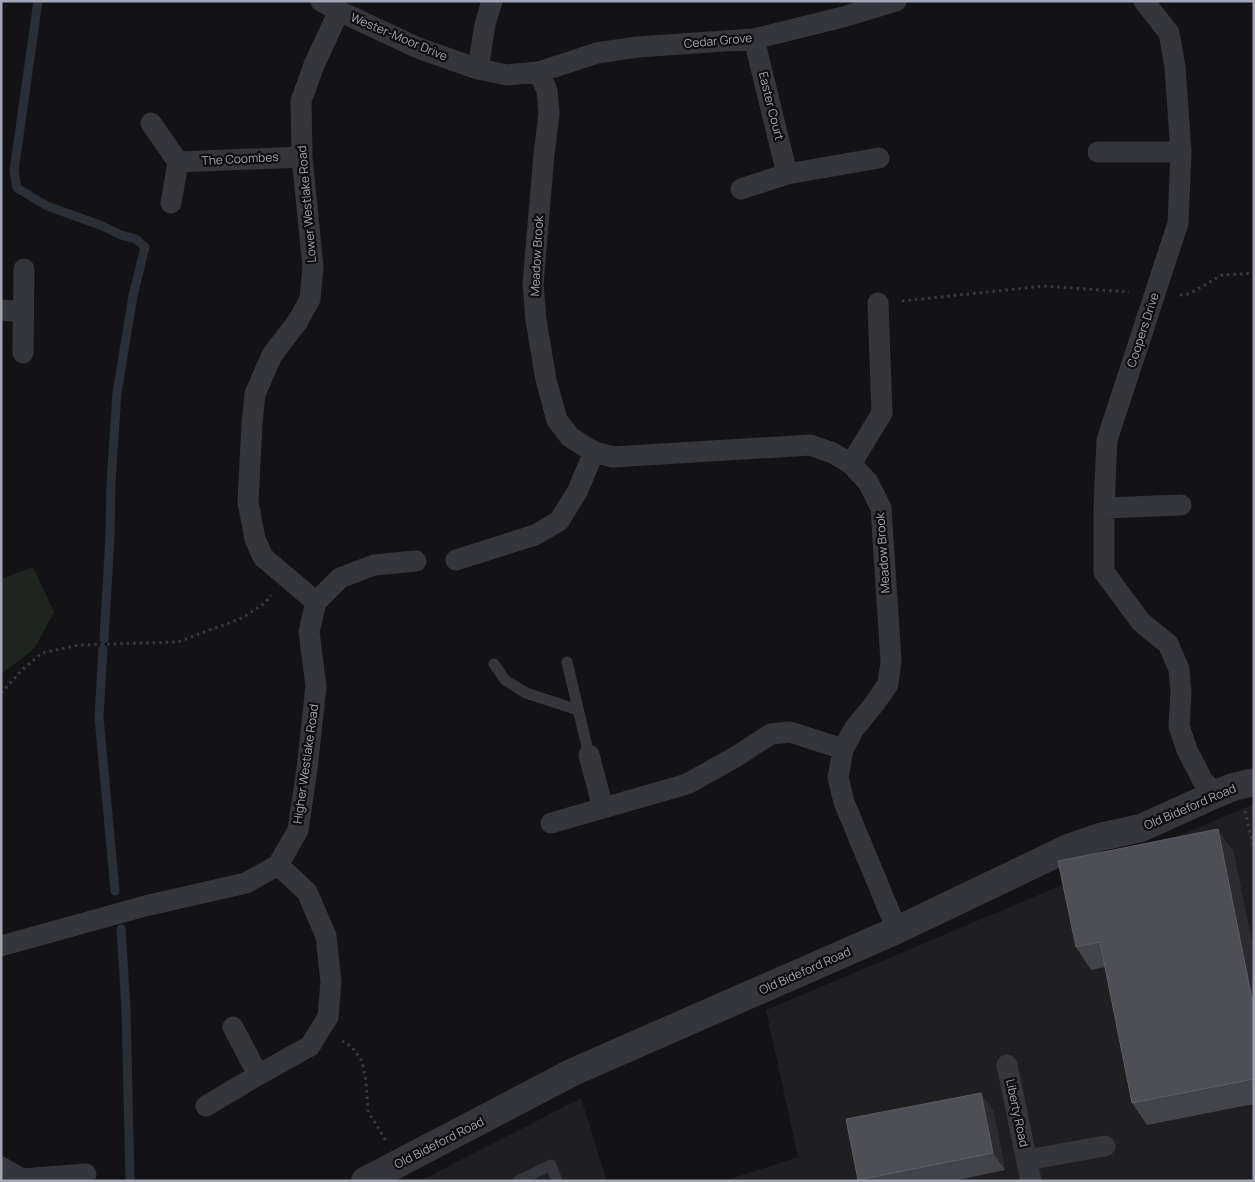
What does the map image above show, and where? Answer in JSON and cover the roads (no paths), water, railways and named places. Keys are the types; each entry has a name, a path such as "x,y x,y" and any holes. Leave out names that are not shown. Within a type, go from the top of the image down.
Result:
{"street":[{"path":"478,69 485,24 492,1"},
{"name":"Cedar Grove","path":"539,72 597,53 637,47 754,39 843,17 896,1"},
{"name":"Coopers Drive","path":"1144,1 1169,33 1175,68 1181,152 1178,223 1107,440 1104,572 1141,622 1168,644 1179,669 1181,693 1179,726 1187,750 1203,782 1234,788"},
{"name":"Wester-Moor Drive","path":"330,6 418,48 478,69 507,75 539,72"},
{"name":"Lower Westlake Road","path":"316,602 263,557 255,539 248,502 255,394 272,355 298,321 310,299 313,267 302,157 301,101 314,65 330,6"},
{"name":"Easter Court","path":"754,39 787,174"},
{"name":"Meadow Brook","path":"539,72 547,91 549,114 533,284 536,320 546,380 557,420 570,437 594,452 613,457 810,445 833,453 851,464 868,482 880,508 891,661 888,684 854,729 843,749 838,778 844,802 898,930"},
{"path":"151,124 178,162 171,203"},
{"path":"1098,152 1181,152"},
{"name":"The Coombes","path":"178,162 302,157"},
{"path":"741,189 787,174 879,158"},
{"path":"23,352 24,269"},
{"path":"851,464 882,413 878,303"},
{"path":"1,310 23,312"},
{"path":"456,560 534,535 560,520 577,492 594,452"},
{"path":"1104,508 1181,505"},
{"path":"316,602 340,578 374,565 416,561"},
{"name":"Higher Westlake Road","path":"278,865 298,830 307,769 316,686 309,632 316,602"},
{"path":"551,823 688,784 771,734 790,732 843,749"},
{"path":"589,756 603,808"},
{"name":"Old Bideford Road","path":"365,1181 573,1072 898,930 1068,848 1100,837 1141,828 1234,788"},
{"path":"1,946 145,906 246,883 278,865 307,892 326,936 331,982 328,1017 310,1046 206,1106"},
{"path":"233,1027 258,1075"},
{"name":"Liberty Road","path":"1007,1065 1029,1170 1105,1146"},
{"path":"1,1167 21,1180 86,1174"}],"lane":[{"path":"567,662 589,756"},
{"path":"494,664 505,680 526,693 578,710"},
{"path":"518,1181 552,1165 556,1181"}],"waterway":[{"path":"38,1 14,171 17,188 47,206 136,239 145,247 133,296 117,393 104,639"},
{"path":"103,649 99,717 115,891"},
{"path":"121,929 126,1008 130,1181"}]}
